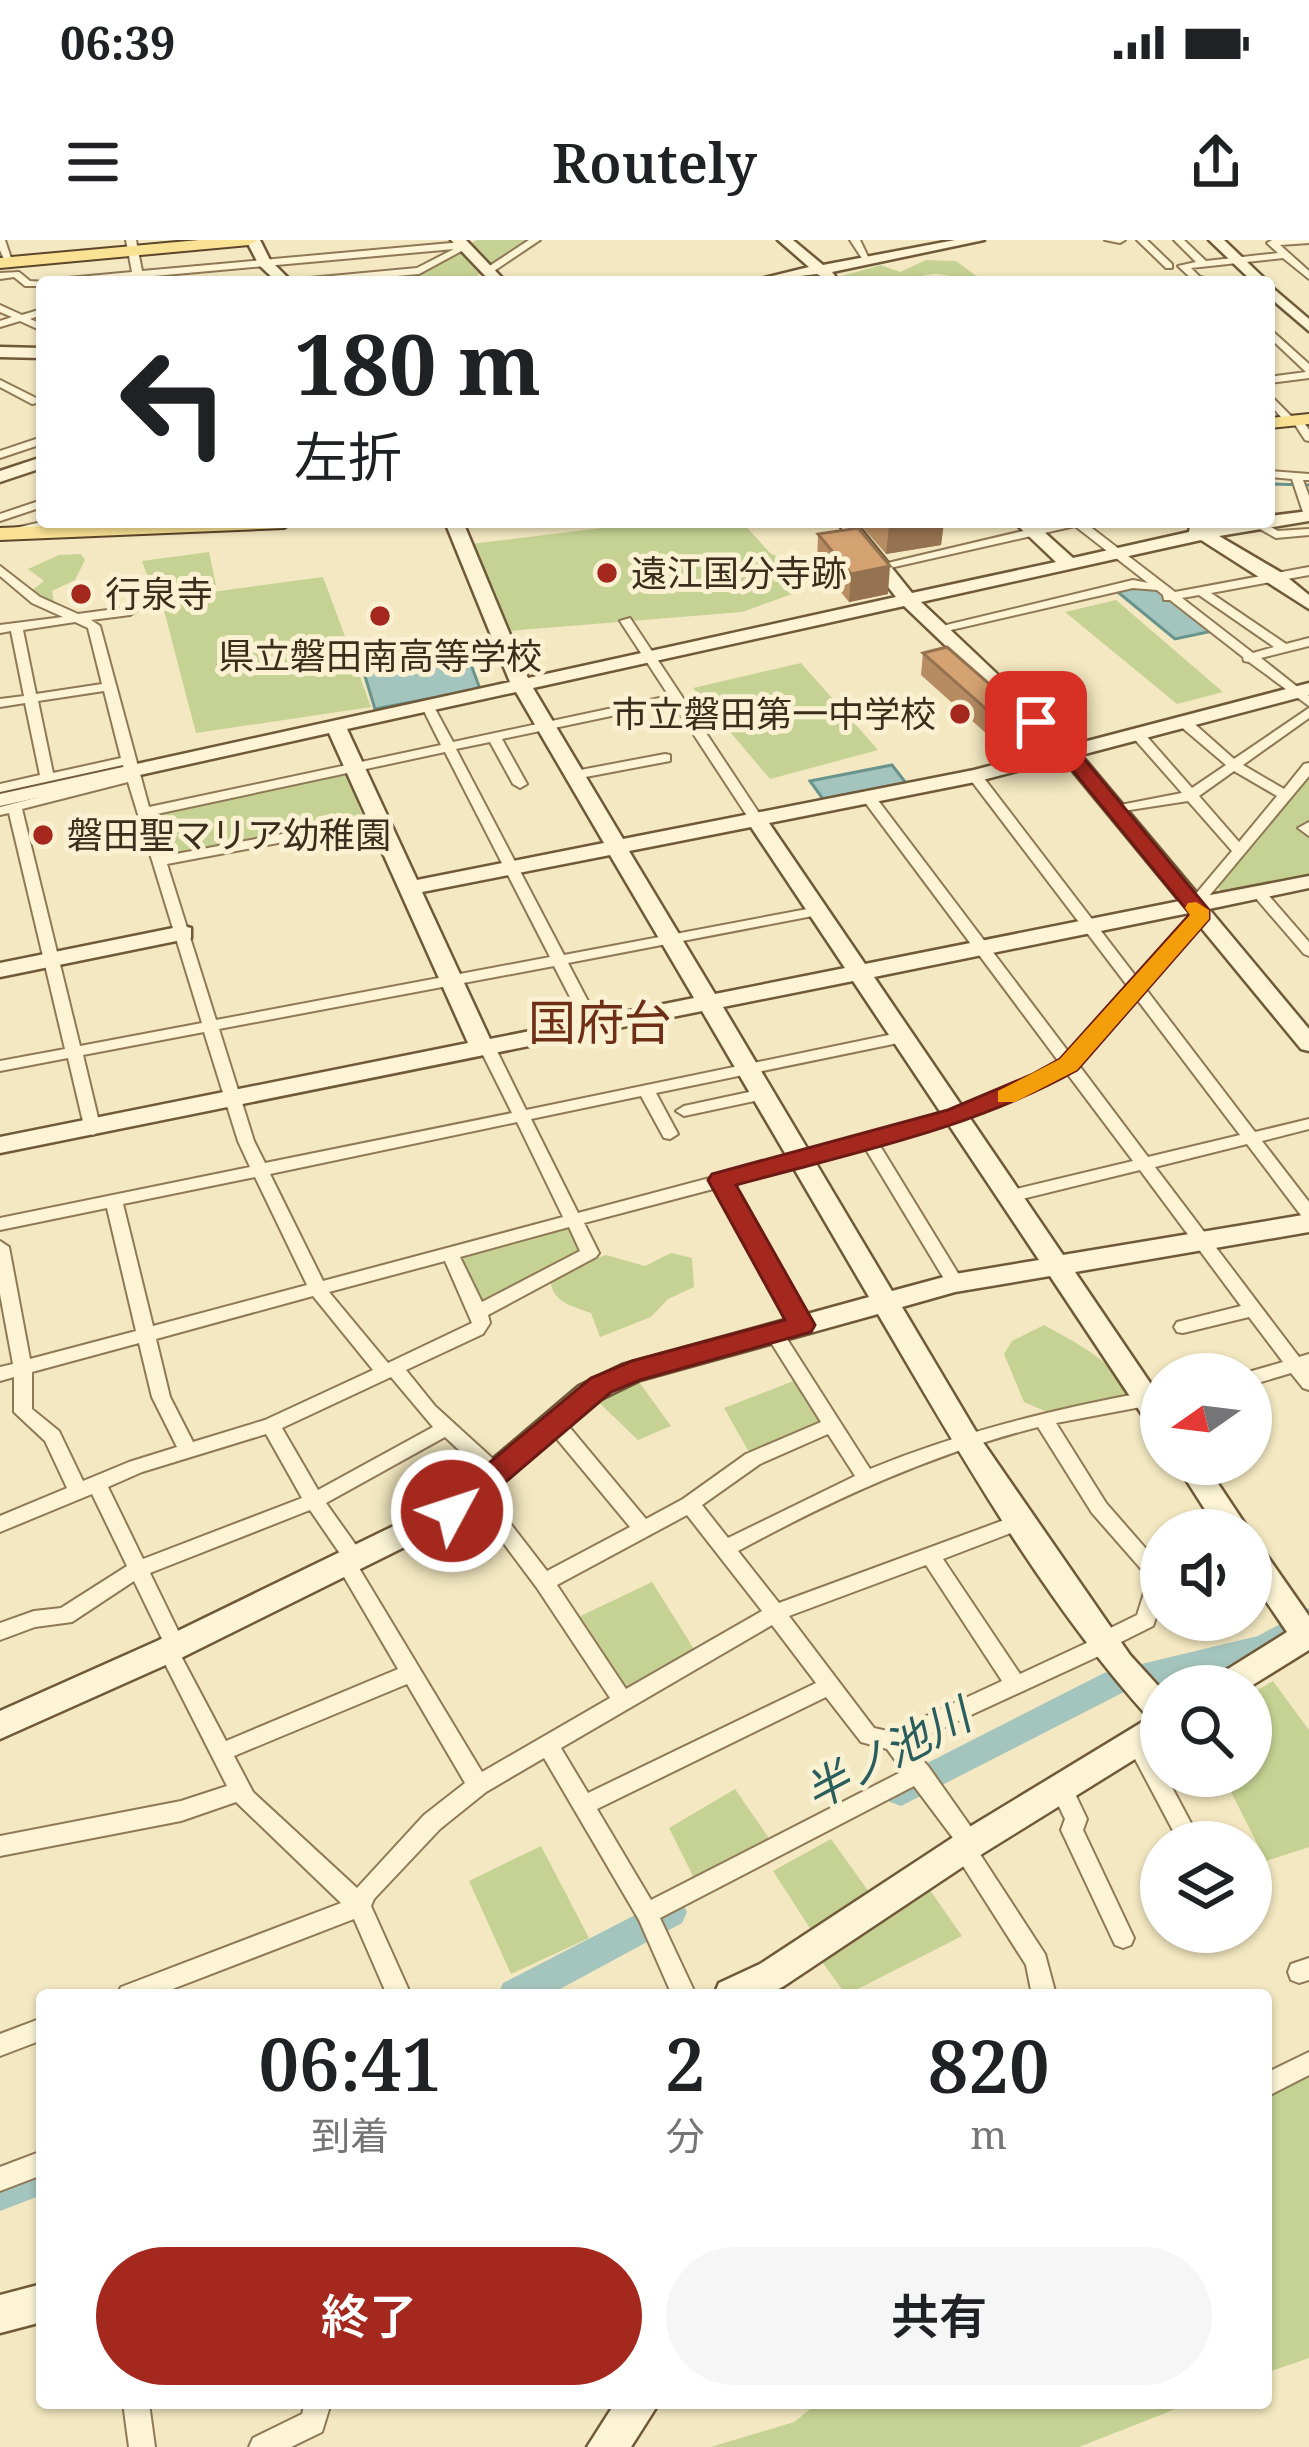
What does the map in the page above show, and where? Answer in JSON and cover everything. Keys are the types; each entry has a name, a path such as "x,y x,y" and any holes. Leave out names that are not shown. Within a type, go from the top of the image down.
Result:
{"main road":[{"path":"3,267 132,245 250,240"},
{"path":"1,530 72,528"}],"street":[{"path":"0,240 3,267 36,287"},
{"path":"250,240 279,276"},
{"path":"463,245 492,274 535,240"},
{"path":"785,240 828,276 868,261 976,240"},
{"path":"855,240 868,261"},
{"path":"1110,240 1120,240"},
{"path":"1142,240 1169,266"},
{"path":"1179,240 1204,263"},
{"path":"1216,240 1255,276"},
{"path":"1309,240 1272,244 1309,276"},
{"path":"132,245 138,276"},
{"path":"151,276 463,245"},
{"path":"369,276 419,271 463,245"},
{"path":"1194,276 1183,266 1285,255"},
{"path":"340,256 348,276"},
{"path":"197,269 200,276"},
{"path":"0,287 36,288"},
{"path":"0,303 36,288"},
{"path":"1275,294 1301,311 1309,327"},
{"path":"0,303 36,325"},
{"path":"0,324 36,314"},
{"path":"1275,337 1309,372"},
{"path":"1287,348 1309,346"},
{"path":"0,352 36,353"},
{"path":"1275,379 1309,372"},
{"path":"0,383 36,402"},
{"path":"1298,420 1309,438"},
{"path":"0,455 36,442"},
{"path":"2,475 36,464"},
{"path":"1275,519 1309,514 1302,477"},
{"path":"1,530 36,507"},
{"path":"1,530 36,525"},
{"path":"456,528 521,685 968,1443 1104,1642 1140,1685"},
{"path":"851,528 908,599 1068,752 1309,1044"},
{"path":"881,566 1028,528 1069,563"},
{"path":"1085,528 1248,658 1305,694"},
{"path":"1192,528 1306,598"},
{"path":"93,1130 53,959 5,806 131,768 1232,528"},
{"path":"1270,528 1276,535 1309,532"},
{"path":"0,570 37,600 94,626 107,687 235,1102 260,1173 318,1290 446,1428 486,1483 622,1701"},
{"path":"942,630 1133,584 1163,592 1201,591 1309,571"},
{"path":"1201,591 1284,649"},
{"path":"47,778 8,628 130,611"},
{"path":"626,621 1140,1385"},
{"path":"1248,658 1309,642"},
{"path":"0,703 107,687"},
{"path":"410,888 974,776 1305,694"},
{"path":"146,812 676,698"},
{"path":"427,705 594,1028"},
{"path":"1115,810 1190,796 1309,712"},
{"path":"1184,722 1235,766 1287,796"},
{"path":"335,724 451,982 590,1253 478,1312"},
{"path":"1137,734 1240,852"},
{"path":"494,737 520,784"},
{"path":"575,775 664,758"},
{"path":"0,1375 869,1142 956,1116 1069,1064 1136,990 1309,767"},
{"path":"0,788 131,768"},
{"path":"974,776 1309,1214"},
{"path":"869,798 1255,1309 1302,1363 1309,1382"},
{"path":"162,861 380,820"},
{"path":"0,1145 235,1102 1088,927 1198,910 1309,882"},
{"path":"1259,892 1309,951"},
{"path":"0,1066 818,911"},
{"path":"0,970 183,933"},
{"path":"0,1224 903,1037"},
{"path":"647,1091 670,1134"},
{"path":"684,1111 763,1094"},
{"path":"1010,1196 1309,1124"},
{"path":"869,1142 955,1283"},
{"path":"721,1180 832,1425 867,1480"},
{"path":"114,1203 160,1397 188,1450"},
{"path":"0,1726 452,1511 601,1385 632,1372 955,1283 1309,1223"},
{"path":"0,1247 3,1283 23,1369 22,1412 52,1436 136,1570 242,1791 360,1906 396,1989"},
{"path":"0,1524 188,1450 271,1425 477,1329 481,1323 478,1312 450,1254"},
{"path":"1183,1327 1255,1309"},
{"path":"1272,1372 1302,1363"},
{"path":"725,1549 790,1513 968,1443 1043,1419 1140,1409"},
{"path":"1043,1419 1099,1508 1140,1556"},
{"path":"554,1422 643,1528"},
{"path":"271,1425 478,1785"},
{"path":"544,1582 690,1504 752,1459 832,1425"},
{"path":"0,1632 34,1619 65,1616 136,1570 314,1502 446,1428"},
{"path":"690,1504 868,1736 893,1741 920,1773 1037,1962 1043,1989"},
{"path":"173,1987 360,1906 366,1892 432,1822 478,1785 775,1612 932,1558 1022,1521"},
{"path":"932,1558 1016,1685"},
{"path":"1260,1665 1308,1635 1296,1603 1272,1578"},
{"path":"893,1741 1140,1623"},
{"path":"221,1752 412,1673"},
{"path":"584,1805 831,1685"},
{"path":"768,1985 967,1846 1140,1740"},
{"path":"548,1745 647,1913 681,1989"},
{"path":"647,1913 920,1773"},
{"path":"1060,1789 1076,1819 1072,1830 1123,1938"},
{"path":"0,1846 181,1811 242,1791"},
{"path":"0,2045 36,2031"},
{"path":"1272,2082 1309,2062"},
{"path":"0,2179 36,2165"},
{"path":"0,2314 36,2305"},
{"path":"137,2409 142,2447"},
{"path":"262,2447 313,2423 316,2409"},
{"path":"607,2447 635,2409"}],"green space":[{"path":"477,240 538,240 476,276 407,276"},
{"path":"926,260 956,261 977,276 842,276 881,265 900,272"},
{"path":"602,528 747,528 770,553 798,566 798,592 742,612 507,631 470,544"},
{"path":"209,552 216,585 154,594 142,561"},
{"path":"81,554 85,560 75,580 52,591 54,603 30,592 44,581 28,569 59,555"},
{"path":"323,577 371,707 196,733 161,599"},
{"path":"1116,600 1223,692 1177,704 1065,612"},
{"path":"801,663 878,750 770,779 693,688"},
{"path":"1309,772 1309,878 1223,893 1218,888"},
{"path":"346,773 364,820 163,855 153,816 158,813"},
{"path":"569,1222 590,1253 560,1271 606,1255 645,1266 671,1253 692,1258 694,1287 668,1299 651,1317 600,1337 591,1313 558,1297 550,1276 478,1312 450,1254"},
{"path":"1044,1325 1107,1365 1130,1402 1056,1416 1024,1402 1004,1354 1012,1341"},
{"path":"632,1372 671,1426 638,1440 589,1393"},
{"path":"796,1380 832,1425 753,1459 724,1408"},
{"path":"652,1582 699,1657 623,1701 570,1621"},
{"path":"1272,1682 1309,1730 1309,1847 1272,1859 1272,1821 1246,1821 1234,1797 1272,1797"},
{"path":"735,1789 775,1847 697,1884 669,1828"},
{"path":"831,1839 874,1899 815,1936 773,1871"},
{"path":"541,1846 589,1938 511,1974 469,1881"},
{"path":"927,1886 962,1936 858,1989 842,1989 823,1963"},
{"path":"1309,2063 1309,2358 1272,2371 1272,2082"},
{"path":"810,2409 1176,2409 1079,2447 711,2447 794,2422"}],"water":[{"path":"1153,587 1213,631 1175,639 1114,589"},
{"path":"469,659 480,689 375,709 364,673"},
{"path":"892,765 906,783 823,799 810,781"}],"building":[{"path":"858,528 890,566 851,574 818,534"},
{"path":"947,647 1035,724 1011,731 923,653"}],"waterway":[{"path":"1275,484 1309,485"},
{"name":"半ノ池川","path":"901,1792 1115,1682 1266,1647 1309,1620"},
{"name":"半ノ池川","path":"526,1989 670,1912"},
{"name":"半ノ池川","path":"0,2192 36,2179"}],"slow traffic":[{"path":"1006,1096 1069,1064 1202,915 1196,908"}],"place":[{"name":"遠江国分寺跡","path":"607,573"},
{"name":"行泉寺","path":"81,594"},
{"name":"県立磐田南高等学校","path":"380,616"},
{"name":"市立磐田第一中学校","path":"960,714"},
{"name":"磐田聖マリア幼稚園","path":"43,835"}],"district":[{"name":"国府台","path":"600,1023"}],"route":[{"path":"452,1511 601,1385 801,1325 721,1180 956,1116 1040,1080 1069,1064 1202,915 1068,752 1036,722"}]}
